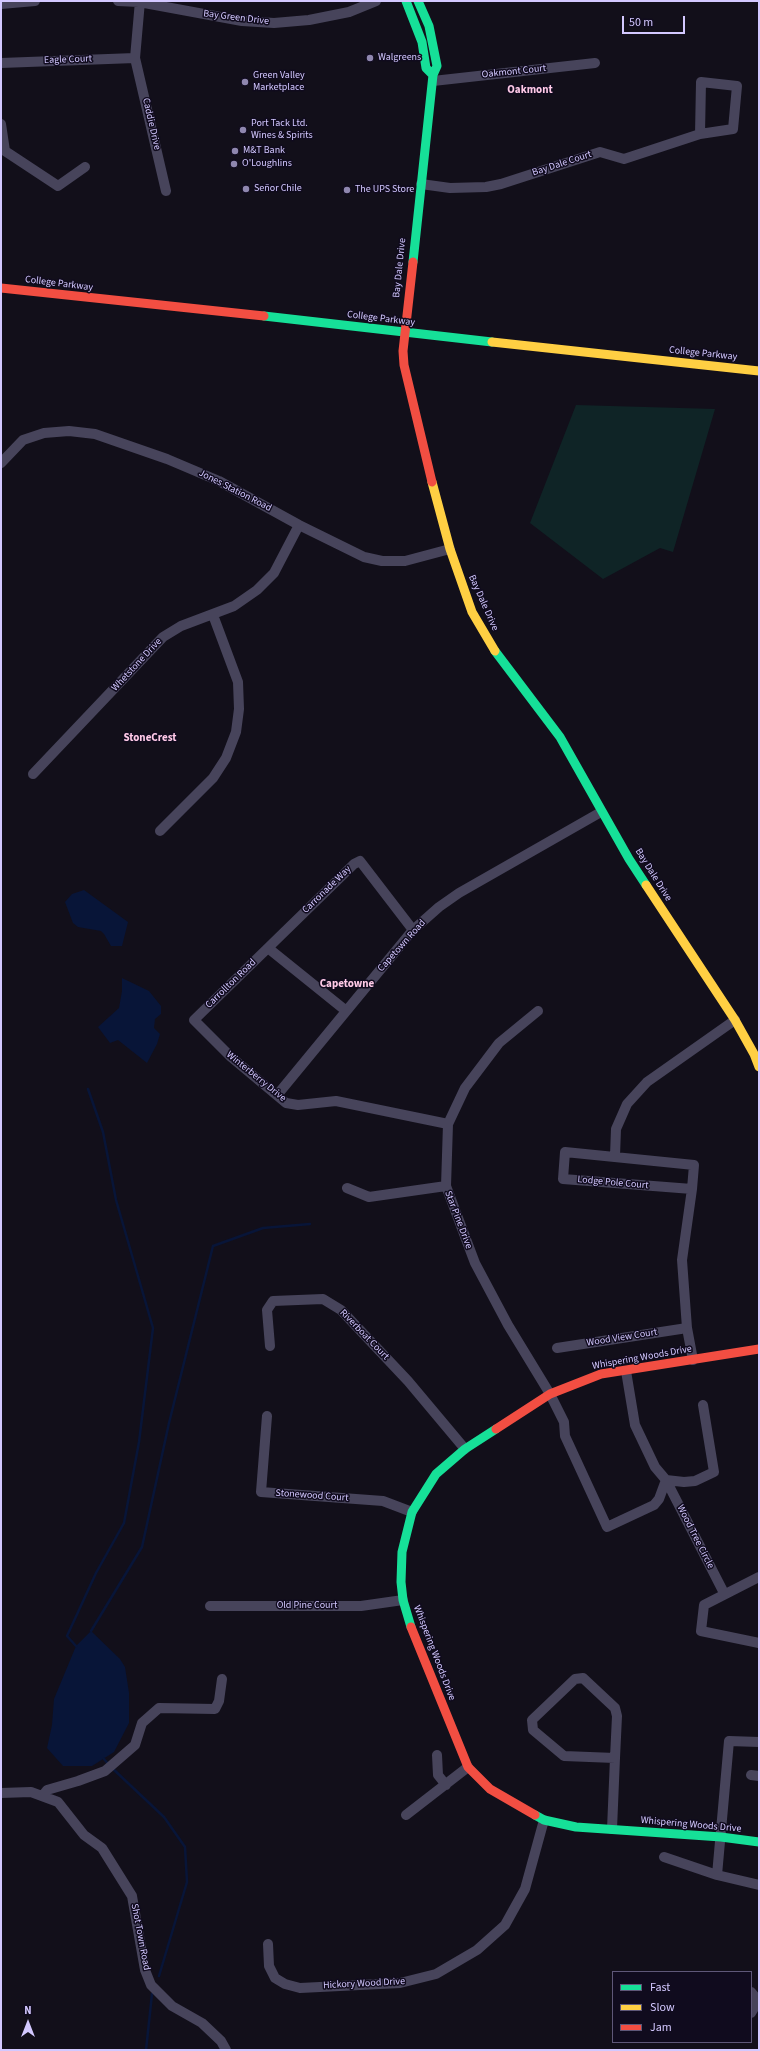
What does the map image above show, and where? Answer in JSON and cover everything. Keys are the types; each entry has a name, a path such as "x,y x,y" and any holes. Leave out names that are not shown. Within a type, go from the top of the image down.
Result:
{"street":[{"path":"1,4 34,1"},
{"name":"Bay Green Drive","path":"118,1 139,2 242,21 274,23 309,20 349,12 376,1"},
{"path":"406,1 420,38 426,68 433,78"},
{"name":"Bay Dale Drive","path":"418,1 428,26 438,66 433,78 404,333 404,365 450,549 472,612 486,639 508,671 560,737 601,812 685,946 735,1020 754,1054 759,1067"},
{"name":"Caddie Drive","path":"139,2 135,58 166,191"},
{"name":"Eagle Court","path":"1,63 135,58"},
{"name":"Oakmont Court","path":"433,78 595,63"},
{"name":"Bay Dale Court","path":"421,184 450,188 470,188 501,184 600,152 624,159 700,134 733,130 737,86 701,82 700,134"},
{"path":"1,124 3,150 58,186 85,167"},
{"name":"College Parkway","path":"1,288 258,314 404,333 759,371"},
{"name":"Jones Station Road","path":"1,463 23,440 44,433 69,431 95,434 167,459 219,480 299,525 364,557 382,561 405,561 450,549"},
{"name":"Whetstone Drive","path":"33,774 163,637 181,626 234,606 257,590 274,572 299,525"},
{"path":"160,831 213,778 226,758 236,732 239,709 238,682 213,615"},
{"name":"Capetown Road","path":"278,1094 345,1010 413,930 438,908 459,893 601,812"},
{"name":"Carronade Way","path":"268,948 354,864 360,861 413,930"},
{"path":"268,948 345,1010"},
{"name":"Carrollton Road","path":"194,1020 268,948"},
{"name":"Star Pine Drive","path":"538,1011 499,1043 464,1088 448,1124 446,1186 475,1263 508,1325 550,1394 564,1422 565,1436 607,1527 654,1505 659,1499 666,1480"},
{"name":"Winterberry Drive","path":"194,1020 231,1057 278,1094 286,1103 298,1105 336,1101 448,1124"},
{"path":"615,1156 616,1129 627,1104 647,1082 735,1020"},
{"name":"Lodge Pole Court","path":"692,1189 563,1179 565,1152 694,1165 692,1189 682,1260 687,1328 693,1360"},
{"path":"347,1188 369,1197 446,1186"},
{"name":"Riverboat Court","path":"270,1346 267,1310 273,1301 323,1299 341,1310 408,1381 465,1449"},
{"name":"Wood View Court","path":"557,1348 687,1328"},
{"name":"Whispering Woods Drive","path":"759,1349 595,1376 550,1394 465,1449 436,1474 423,1492 412,1512 402,1552 401,1582 403,1600 410,1624 468,1767 490,1789 518,1807 544,1820 576,1827 721,1837 759,1842"},
{"name":"Wood Tree Circle","path":"626,1371 635,1425 655,1467 666,1480 724,1593"},
{"path":"666,1480 684,1482 695,1481 714,1472 703,1405"},
{"name":"Stonewood Court","path":"267,1416 261,1492 383,1501 412,1512"},
{"path":"759,1577 724,1593 704,1605 701,1631 759,1643"},
{"name":"Old Pine Court","path":"210,1606 361,1606 403,1600"},
{"path":"612,1829 618,1716 615,1708 583,1678 575,1679 532,1720 533,1730 564,1756 615,1758"},
{"path":"43,1795 47,1790 78,1782 105,1771 135,1745 142,1722 158,1708 215,1709 219,1701 222,1679"},
{"path":"717,1875 729,1741 759,1742"},
{"path":"437,1755 438,1775 446,1785"},
{"path":"406,1815 468,1767"},
{"name":"Shot Town Road","path":"1,1793 31,1792 43,1795 58,1802 84,1836 102,1848 132,1896 144,1970 151,1985 172,2006 202,2023 221,2041 226,2050"},
{"name":"Hickory Wood Drive","path":"268,1944 269,1966 275,1978 285,1984 300,1988 400,1983 436,1974 477,1950 505,1924 525,1889 544,1820"},
{"path":"664,1857 717,1875 759,1885"},
{"path":"752,1993 758,2003"}],"green space":[{"path":"576,405 715,409 673,552 660,548 603,579 530,523"}],"water":[{"path":"84,890 128,922 122,946 111,946 101,931 78,927 73,923 65,902 72,894"},
{"path":"122,978 149,991 161,1006 161,1014 155,1019 154,1028 160,1034 157,1044 147,1063 118,1040 110,1043 98,1027 119,1008 122,991"},
{"path":"91,1631 120,1659 125,1667 129,1693 129,1723 114,1752 92,1766 63,1766 47,1748 52,1725 54,1699 76,1646"}],"waterway":[{"path":"76,1646 67,1636 96,1573 124,1523 139,1442 153,1328 116,1200 103,1132 88,1089"},
{"path":"91,1631 142,1547 169,1423 213,1246 263,1228 310,1224"},
{"path":"104,1759 109,1765"},
{"path":"112,1768 164,1817 185,1847 187,1882 159,1976"},
{"path":"146,2050 152,1994"}],"traffic: fast":[{"path":"406,1 422,42 426,68 433,75"},
{"path":"413,262 433,75 437,66 429,26 418,1"},
{"path":"264,316 492,342"},
{"path":"495,651 560,737 629,859 646,885"},
{"path":"411,1627 403,1600 401,1582 402,1552 412,1512 436,1474 465,1449 496,1429"},
{"path":"535,1815 544,1820 576,1827 721,1837 759,1842"}],"traffic: slow":[{"path":"492,342 759,371"},
{"path":"432,482 450,549 472,612 495,651"},
{"path":"646,885 735,1020 754,1054 759,1067"}],"traffic: jam":[{"path":"413,262 403,351 404,365 432,482"},
{"path":"1,288 264,316"},
{"path":"496,1429 550,1394 601,1374 759,1349"},
{"path":"411,1627 468,1767 490,1789 535,1815"}],"place":[{"name":"Walgreens","path":"370,58"},
{"name":"Green Valley Marketplace","path":"245,82"},
{"name":"Port Tack Ltd. Wines & Spirits","path":"243,130"},
{"name":"M&T Bank","path":"235,151"},
{"name":"O'Loughlins","path":"234,164"},
{"name":"Señor Chile","path":"246,189"},
{"name":"The UPS Store","path":"347,190"}],"district":[{"name":"Oakmont","path":"530,91"},
{"name":"StoneCrest","path":"150,739"},
{"name":"Capetowne","path":"347,985"}]}
